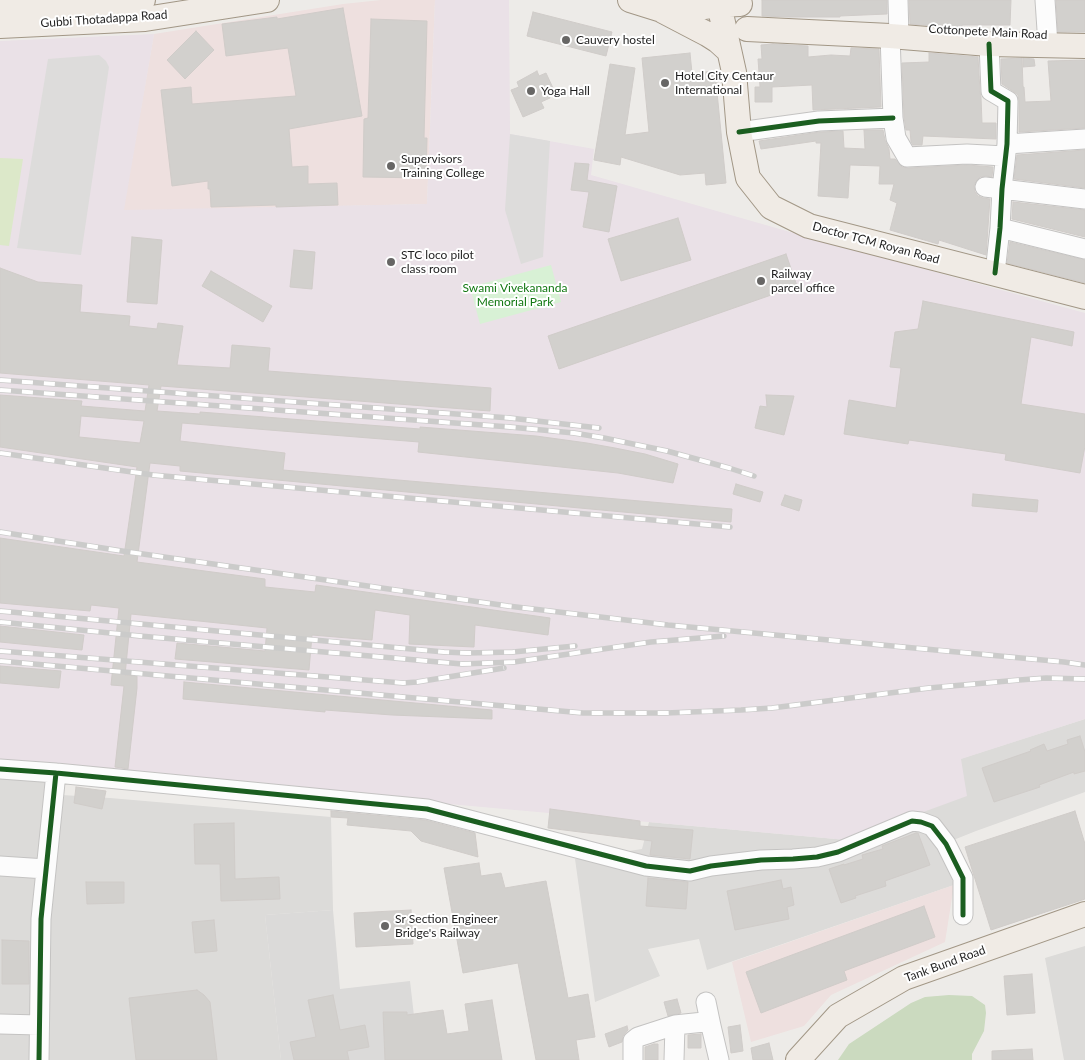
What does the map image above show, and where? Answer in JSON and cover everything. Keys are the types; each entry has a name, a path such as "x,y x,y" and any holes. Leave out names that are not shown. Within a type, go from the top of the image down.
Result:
{"main road":[{"name":"Gubbi Thotadappa Road","path":"0,7 143,0"},
{"name":"Gubbi Thotadappa Road","path":"0,26 145,18 266,0"},
{"path":"630,0 662,10 718,41 732,62 742,51 747,29 746,20 729,2 676,11 662,10"},
{"name":"Doctor TCM Royan Road","path":"729,2 732,62 739,132 748,178 771,207 809,226 1085,297"},
{"name":"Cottonpete Main Road","path":"747,29 989,44 1085,46"},
{"name":"Tank Bund Road","path":"798,1060 838,1016 904,978 1085,914"},
{"name":"Tank Bund Road","path":"807,1060 842,1022 907,984 1085,921"}],"street":[{"path":"898,0 893,118 896,138 907,157 1006,150 1085,139"},
{"path":"1046,0 1048,45"},
{"path":"989,44 991,91 1008,101 1006,150 994,188 1000,228 995,273"},
{"path":"739,132 819,122 893,118"},
{"path":"994,188 1085,199"},
{"path":"1000,228 1085,249"},
{"path":"0,769 427,809 646,866 690,871 711,866 753,861 817,857 838,852 912,821 921,822 932,826 946,844 963,878 964,916"},
{"path":"39,1060 41,919 56,773"},
{"path":"0,866 46,869"},
{"path":"706,1002 720,1060"},
{"path":"633,1060 633,1041 638,1037 675,1025 704,1022 711,1026"},
{"path":"0,1024 39,1025"},
{"path":"674,1060 675,1025"}],"shaded area":[{"path":"381,0 435,0 427,204 123,211 154,34 343,4"},
{"path":"435,0 509,0 510,134 594,149 591,175 1085,313 1085,719 961,759 967,796 847,840 0,762 0,41 154,34 124,210 427,204"},
{"path":"99,55 106,61 109,67 81,255 17,248 48,59"},
{"path":"510,134 550,141 543,257 521,264 505,210"},
{"path":"1085,719 1085,792 941,845 954,885 707,970 699,939 648,949 660,976 595,1002 575,859 642,849 649,822 847,840 960,759"},
{"path":"0,773 48,778 46,794 331,817 333,910 265,915 281,1060 0,1060"},
{"path":"954,885 945,942 831,995 804,1026 751,1042 732,962"},
{"path":"333,910 340,989 410,981 419,1060 281,1060 265,915"},
{"path":"1085,946 1085,1060 1064,1060 1045,958"}],"green space":[{"path":"0,158 23,159 9,246 0,245"},
{"name":"Swami Vivekananda Memorial Park","path":"551,265 561,302 480,324 470,287"},
{"path":"972,996 985,1005 984,1031 972,1054 972,1060 838,1060 849,1044 911,1003 925,997"}],"building":[{"path":"762,0 887,0 887,14 840,17 762,16"},
{"path":"909,0 1011,0 1010,25 962,25 962,28 910,24"},
{"path":"1056,0 1085,0 1085,32 1058,32"},
{"path":"343,8 362,116 289,129 292,167 308,166 308,184 337,183 338,205 211,207 208,181 172,186 161,90 191,87 192,104 296,96 288,48 226,56 222,24 277,17 277,19"},
{"path":"533,12 612,32 606,56 527,36"},
{"path":"371,19 427,21 424,138 427,138 426,178 363,177 364,119 368,118"},
{"path":"196,31 214,50 185,79 167,60"},
{"path":"761,45 808,46 808,57 850,56 851,48 879,49 881,107 813,110 812,85 772,87 772,102 755,102 755,87 760,87 758,59 762,59"},
{"path":"690,53 692,73 717,71 718,82 716,82 726,183 706,185 705,173 680,175 621,157 620,165 594,160 610,64 635,68 625,135 649,132 642,58"},
{"path":"929,53 978,57 982,123 996,123 996,139 923,136 922,145 913,145 910,130 906,130 904,117 902,63 929,62"},
{"path":"1022,58 1025,102 1051,101 1048,61 1085,60 1085,128 1019,132 1018,95 1002,84 1001,59"},
{"path":"1023,58 1034,59 1035,66 1023,67"},
{"path":"537,71 539,76 546,73 553,88 547,91 550,98 541,102 544,108 523,117 511,90 519,87 517,82"},
{"path":"864,130 883,130 890,159 895,159 902,167 967,165 993,167 992,177 980,177 974,186 978,196 990,199 986,255 939,240 938,244 890,230 897,203 890,200 894,184 879,184 880,166 850,165 848,198 818,196 821,143 816,143 816,141 761,149 759,141 820,132 843,131 844,148 865,149"},
{"path":"1085,150 1085,188 1014,179 1017,155"},
{"path":"575,163 589,164 587,180 617,186 609,232 583,227 589,192 571,190"},
{"path":"1013,202 1085,210 1085,237 1012,219"},
{"path":"678,218 691,260 621,281 608,239"},
{"path":"132,237 162,240 157,304 127,302"},
{"path":"1010,242 1085,260 1085,283 1007,263"},
{"path":"294,250 315,252 312,289 290,287"},
{"path":"786,254 797,286 559,369 548,336"},
{"path":"0,268 38,282 82,285 80,312 130,316 129,326 157,329 158,323 183,326 177,365 230,368 232,345 270,348 268,371 491,388 490,411 161,386 157,411 200,414 200,412 536,436 615,448 645,454 678,464 673,483 618,473 418,452 419,442 182,423 180,441 285,453 283,470 732,509 731,522 180,471 180,466 150,463 137,562 265,579 265,587 315,592 316,585 550,618 548,635 475,625 474,647 409,644 410,615 375,610 372,640 312,635 309,670 175,659 177,643 265,651 267,628 131,614 125,675 137,676 137,688 128,769 115,767 124,686 111,685 119,608 91,605 90,611 0,603 0,538 124,556 137,467 0,447 0,395 82,401 81,406 145,411 149,385 0,373","holes":["81,416 144,421 140,443 79,437"]},
{"path":"211,271 272,306 263,322 202,286"},
{"path":"923,301 1074,332 1072,346 1031,337 1021,404 1085,414 1085,446 1080,473 1005,460 1006,454 909,440 908,444 844,434 849,400 896,408 901,368 890,367 895,332 918,329"},
{"path":"766,395 794,396 784,435 755,428 760,406 767,407"},
{"path":"736,484 763,492 760,502 733,494"},
{"path":"973,494 1038,500 1037,512 972,506"},
{"path":"785,495 802,500 799,511 781,505"},
{"path":"0,626 84,635 82,650 0,642"},
{"path":"0,666 61,671 59,688 0,683"},
{"path":"184,682 492,710 492,719 325,710 325,712 183,699"},
{"path":"1080,736 1085,752 1085,771 1074,774 1074,772 1039,785 1040,787 994,802 982,768 1031,751 1044,744 1047,751 1068,744 1067,740"},
{"path":"76,787 106,791 102,809 74,803"},
{"path":"550,809 640,821 640,826 693,830 690,859 650,855 652,841 548,828"},
{"path":"331,811 425,820 475,833 478,857 421,841 411,831 347,825 348,818 331,817"},
{"path":"1075,811 1085,844 1085,899 991,930 965,847"},
{"path":"234,823 235,879 279,877 280,899 221,901 220,864 195,864 194,824"},
{"path":"918,833 930,865 885,881 886,886 855,896 856,898 841,903 829,869 863,859 862,855 883,849 882,846"},
{"path":"479,863 481,876 501,873 505,888 546,881 568,998 588,994 595,1037 576,1040 579,1060 536,1060 518,963 463,973 444,868"},
{"path":"648,878 688,882 686,909 646,906"},
{"path":"781,880 783,889 791,887 794,905 787,907 789,919 735,930 727,891"},
{"path":"86,882 124,882 124,903 87,904"},
{"path":"924,906 935,937 844,971 847,980 761,1013 746,972"},
{"path":"411,910 413,944 356,947 354,913"},
{"path":"214,920 217,951 195,953 192,922"},
{"path":"2,940 29,941 29,984 2,984"},
{"path":"1032,974 1035,1013 1007,1015 1004,976"},
{"path":"197,990 210,1002 217,1060 136,1060 129,998"},
{"path":"333,995 340,1030 365,1025 369,1047 347,1051 349,1060 294,1060 290,1042 316,1037 308,1000"},
{"path":"677,999 681,1013 668,1016 664,1002"},
{"path":"492,1000 502,1060 385,1060 383,1012 407,1012 407,1015 443,1010 447,1034 469,1031 465,1004"},
{"path":"740,1025 743,1051 731,1053 728,1027"},
{"path":"627,1026 628,1030 623,1036 622,1042 609,1047 605,1034"},
{"path":"701,1034 701,1048 688,1048 688,1035"},
{"path":"769,1043 773,1060 753,1060 751,1048"},
{"path":"658,1044 658,1060 645,1060 645,1047"},
{"path":"1032,1049 1033,1060 992,1060 992,1051"}],"railway":[{"path":"0,380 510,418 599,428"},
{"path":"0,390 574,433 667,451 754,476"},
{"path":"0,453 153,475 730,527"},
{"path":"0,532 508,606 668,625 1085,665"},
{"path":"0,611 444,652 513,652 575,646"},
{"path":"0,622 462,664 514,662 651,642 724,636"},
{"path":"0,651 403,683 504,668"},
{"path":"0,661 583,713 666,713 772,708 929,688 1046,678 1085,679"}],"cycle path":[{"path":"989,44 991,91 1008,101 1007,144 995,273"},
{"path":"739,132 819,121 893,118"},
{"path":"0,769 427,809 646,866 690,871 711,866 761,860 817,857 838,852 912,821 921,822 932,826 946,844 963,878 963,915"},
{"path":"39,1060 41,919 56,773"}],"place":[{"name":"Cauvery hostel","path":"566,40"},
{"name":"Hotel City Centaur International","path":"665,83"},
{"name":"Yoga Hall","path":"531,91"},
{"name":"Supervisors Training College","path":"391,166"},
{"name":"STC loco pilot class room","path":"391,262"},
{"name":"Railway parcel office","path":"761,281"},
{"name":"Sr Section Engineer Bridge's Railway","path":"385,926"}]}
